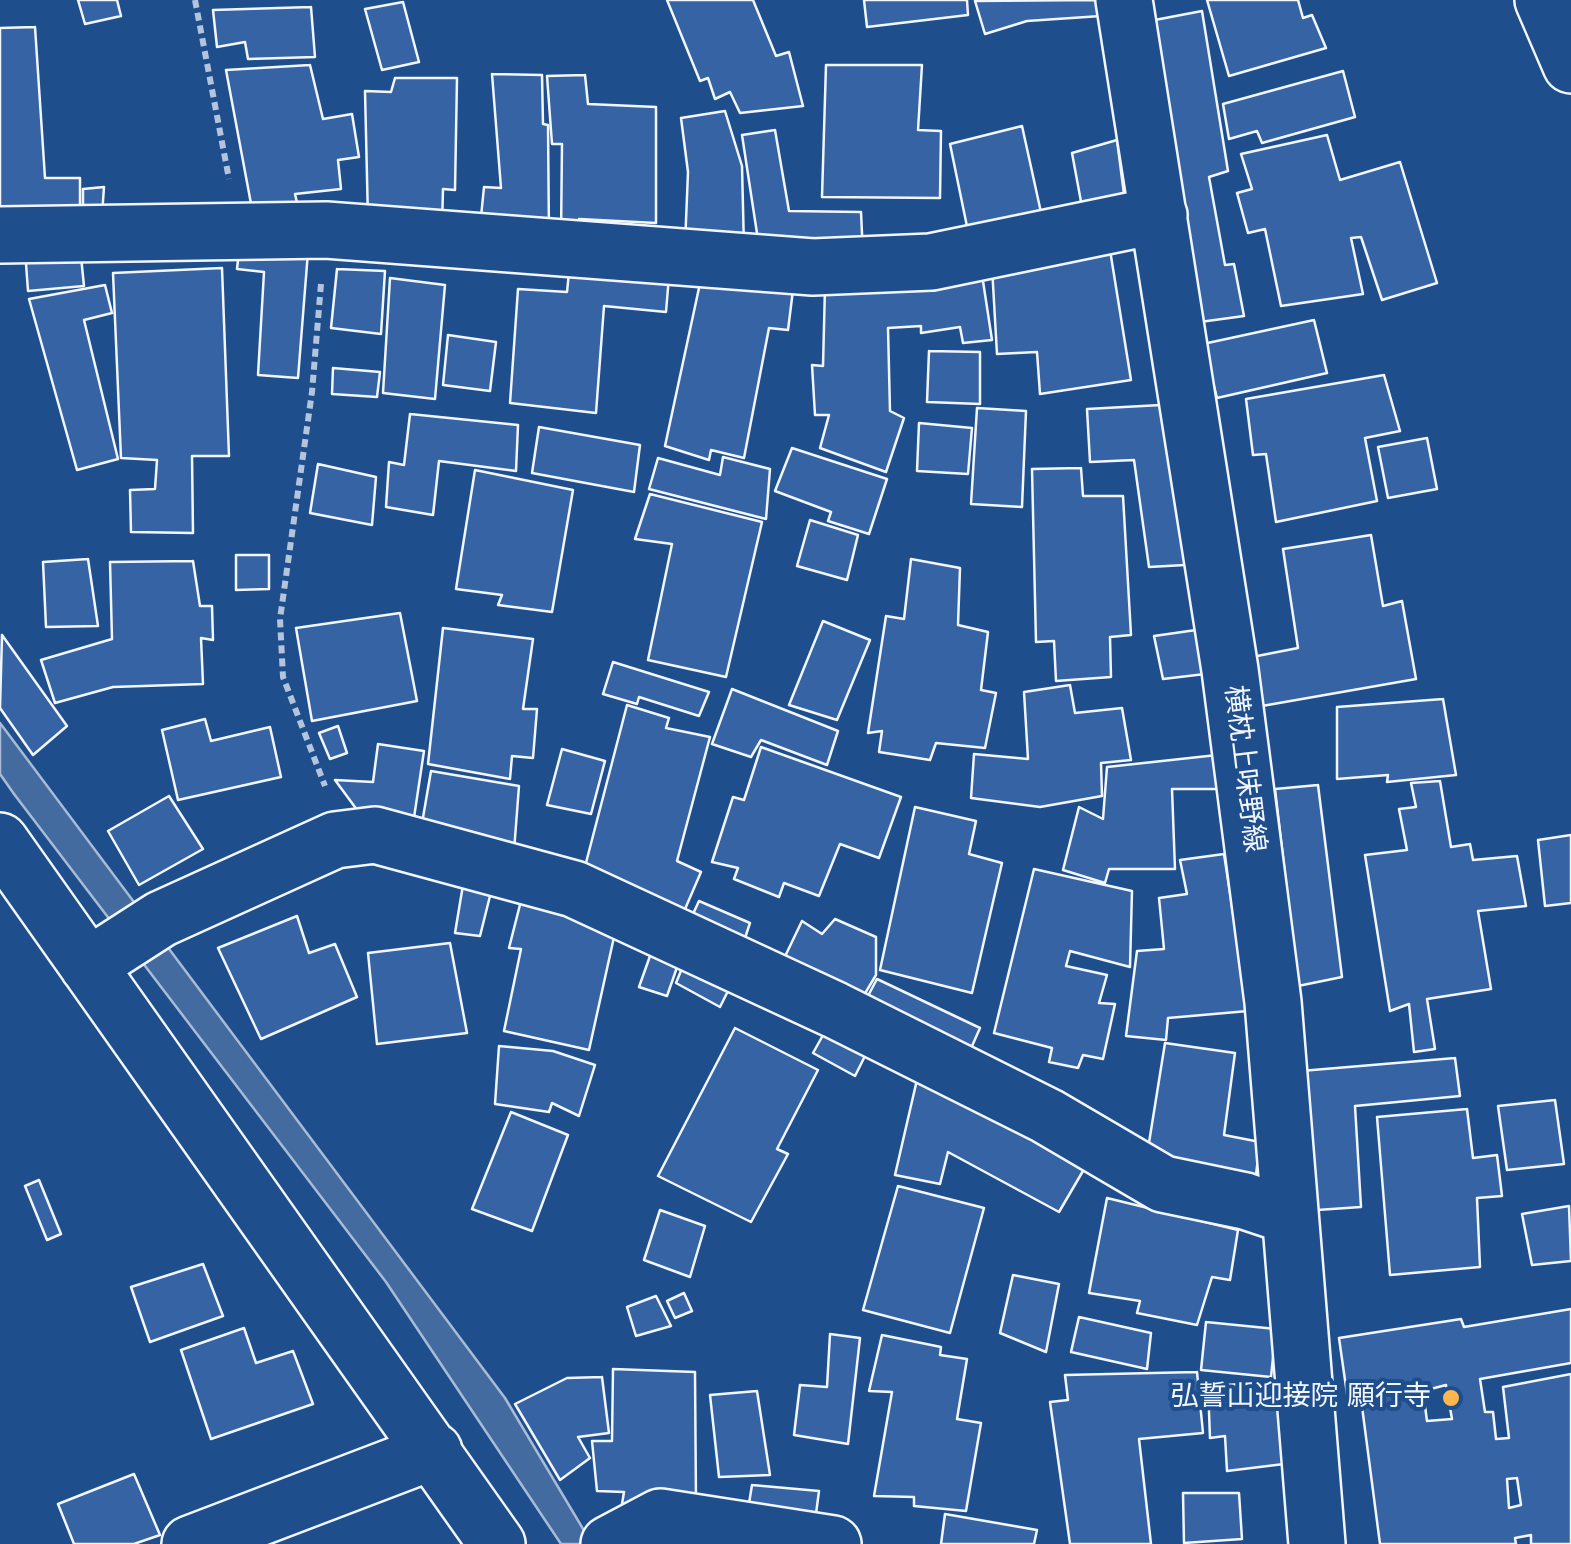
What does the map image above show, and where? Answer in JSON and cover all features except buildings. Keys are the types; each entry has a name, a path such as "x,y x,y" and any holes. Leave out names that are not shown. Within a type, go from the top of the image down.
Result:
{"street":[{"name":"横枕上味野線","path":"1124,0 1243,768 1274,1002 1317,1544"},
{"path":"1544,0 1571,65"},
{"path":"0,235 326,230 813,267 931,262 1159,215"},
{"path":"88,966 162,919 353,835 375,835 574,889 853,1019 1047,1116 1163,1184 1245,1200 1290,1216"},
{"path":"0,842 497,1544"},
{"path":"190,1544 434,1451"},
{"path":"609,1544 660,1516 833,1544"}],"path":[{"path":"194,0 239,229"},
{"path":"326,230 312,392 280,619 284,677 324,785 353,835"}],"water":[{"path":"0,723 505,1398 592,1544 561,1544 386,1282 14,794 0,774"}],"place":[{"name":"弘誓山迎接院 願行寺","path":"1451,1398"}]}
